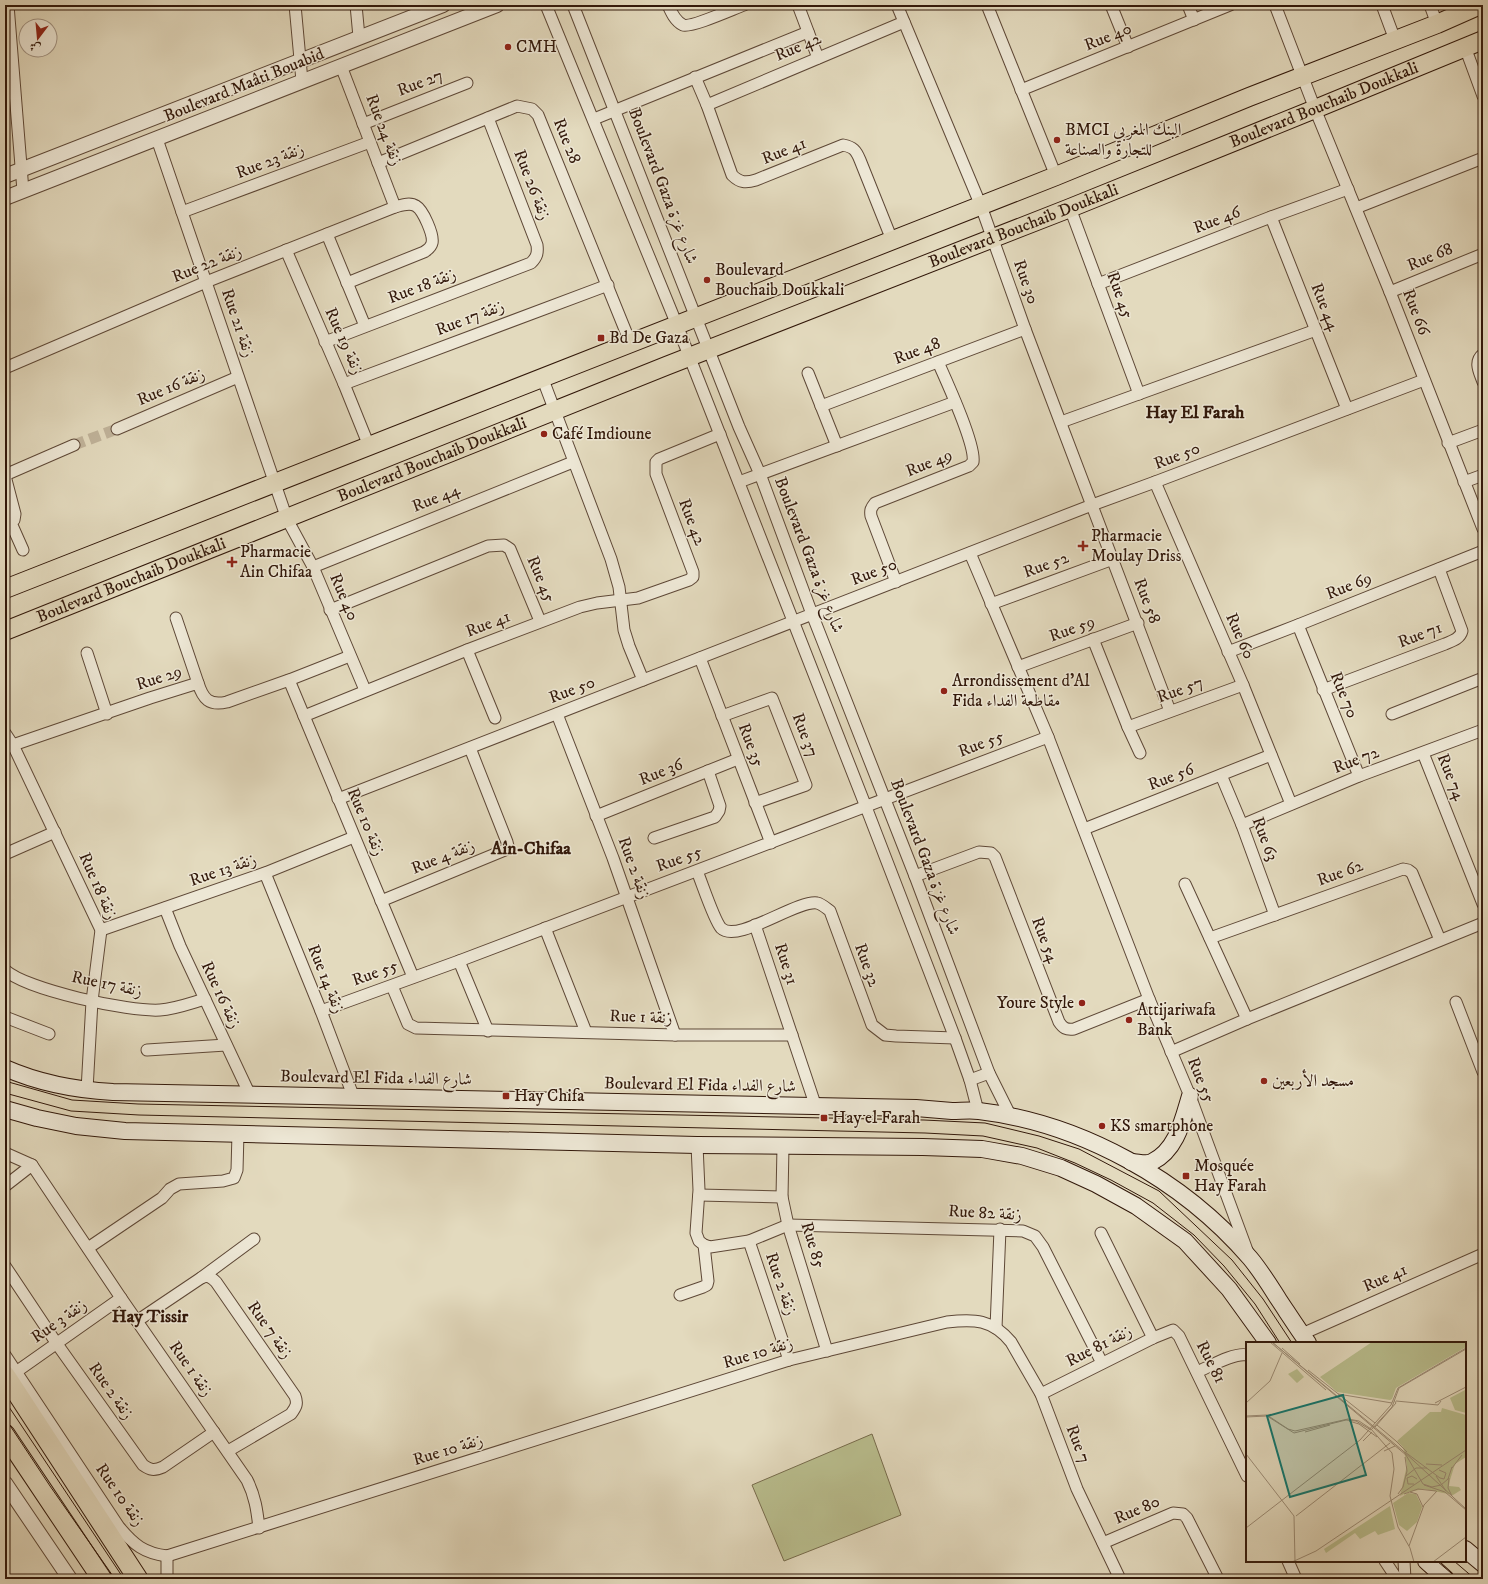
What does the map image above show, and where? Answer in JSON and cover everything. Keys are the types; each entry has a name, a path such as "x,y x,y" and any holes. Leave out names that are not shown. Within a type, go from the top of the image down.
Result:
{"highway":[{"path":"10,1373 138,1579"},
{"path":"5,1434 102,1579"}],"main road":[{"name":"Boulevard Bouchaib Doukkali","path":"5,589 630,342 696,318 981,206 1302,76 1437,24 1480,5"},
{"name":"Boulevard Bouchaib Doukkali","path":"5,631 555,411 993,239 1483,40"},
{"name":"Boulevard El Fida شارع الفداء","path":"5,1068 37,1079 87,1090 354,1098 505,1099 916,1108 978,1111 1011,1117 1038,1123 1070,1133 1102,1147 1131,1162 1172,1188 1205,1213 1250,1258 1305,1338"},
{"path":"1131,1162 1152,1162 1172,1145 1182,1124 1190,1096"},
{"path":"5,1109 37,1118 76,1126 125,1131 982,1149 1022,1156 1061,1168 1096,1184 1136,1206 1185,1241 1229,1289 1267,1342"},
{"path":"1466,1550 1483,1564"},
{"path":"1427,1562 1446,1579"}],"street":[{"path":"8,5 23,191"},
{"path":"295,5 302,81"},
{"path":"356,5 359,37"},
{"name":"Boulevard Maâti Bouabid","path":"5,176 443,5"},
{"name":"Boulevard Maâti Bouabid","path":"5,198 497,5"},
{"path":"546,5 594,119 677,325 794,622 955,1038 970,1080 978,1111"},
{"name":"Boulevard Gaza شارع غزة","path":"573,5 739,426 760,474 812,614 915,876 989,1073 1011,1117"},
{"path":"668,5 677,21 684,25 693,25 744,5"},
{"path":"798,5 818,58"},
{"name":"Rue 30","path":"897,5 981,206 1025,329 1092,505"},
{"path":"987,5 1056,176"},
{"path":"1111,5 1128,47"},
{"path":"1188,5 1194,20"},
{"name":"Rue 40","path":"1021,90 1230,5"},
{"name":"Rue 66","path":"1275,5 1483,529"},
{"path":"1382,5 1395,40"},
{"path":"1430,5 1437,24"},
{"name":"Rue 42","path":"707,105 904,22"},
{"name":"Rue 42","path":"594,119 615,109 808,32"},
{"path":"1465,47 1483,96"},
{"name":"Rue 24 زنقة","path":"341,66 395,207"},
{"name":"Rue 41","path":"695,77 707,105 732,176 741,182 756,180 843,145 850,146 856,150 892,240"},
{"name":"Rue 27","path":"363,124 467,83"},
{"name":"Rue 28","path":"378,163 517,106 532,109 538,115 630,342"},
{"name":"Rue 26 زنقة","path":"488,118 537,245 538,252 531,263"},
{"name":"Rue 21 زنقة","path":"157,139 287,519"},
{"name":"Rue 23 زنقة","path":"182,212 370,142"},
{"path":"1356,208 1483,158"},
{"name":"Rue 46","path":"1098,284 1348,189"},
{"name":"Rue 22 زنقة","path":"5,368 206,282 395,207 404,204 417,206 422,211 432,236 432,243 429,248 424,252 347,283"},
{"name":"Rue 45","path":"1070,208 1138,394"},
{"name":"Rue 44","path":"1271,217 1347,409"},
{"path":"327,234 365,326"},
{"name":"Rue 19 زنقة","path":"286,250 369,446"},
{"name":"Rue 68","path":"1390,292 1483,254"},
{"name":"Rue 18 زنقة","path":"325,342 531,263"},
{"name":"Rue 17 زنقة","path":"344,384 608,285"},
{"name":"Rue 48","path":"821,406 1025,329"},
{"path":"1061,422 1316,330"},
{"path":"1483,354 1479,358 1478,368 1483,382"},
{"name":"Rue 49","path":"896,582 870,510 875,503 969,466 973,462 973,452 955,402 938,362"},
{"path":"808,373 837,446"},
{"name":"Rue 16 زنقة","path":"117,429 238,377"},
{"path":"542,377 611,560 622,601 624,630 643,680"},
{"name":"Rue 50","path":"338,800 1092,505 1424,380"},
{"path":"739,482 955,402"},
{"path":"1448,443 1483,430"},
{"name":"Rue 42","path":"689,580 693,577 693,572 656,474 656,462 659,459 720,434"},
{"path":"22,550 8,525 14,520 15,514 5,476 74,445"},
{"name":"Rue 44","path":"313,567 573,462"},
{"path":"1464,482 1483,475"},
{"name":"Rue 60","path":"1155,482 1243,685 1291,804"},
{"name":"Rue 58","path":"1092,505 1138,623 1170,711"},
{"name":"Rue 40","path":"287,519 313,567 365,690"},
{"name":"Rue 45","path":"330,610 488,546 504,545 510,549 540,622"},
{"name":"Rue 69","path":"1228,652 1298,626 1483,551"},
{"name":"Rue 55","path":"970,553 1048,737 1149,999 1190,1096 1250,1258"},
{"name":"Rue 52","path":"991,604 1113,559"},
{"name":"Rue 71","path":"1323,690 1445,644 1457,639 1461,635 1462,631 1439,569"},
{"name":"Rue 41","path":"304,716 365,690 580,606 638,598 689,580"},
{"path":"176,618 198,683"},
{"name":"Rue 59","path":"1018,667 1138,623"},
{"name":"Rue 70","path":"1298,626 1359,776"},
{"path":"1093,639 1140,753"},
{"path":"467,650 495,718"},
{"path":"87,653 107,714"},
{"name":"Rue 29","path":"13,745 198,683 204,696 210,702 218,704 227,702 350,656"},
{"name":"Rue 35","path":"700,658 771,843"},
{"path":"1392,714 1483,678"},
{"name":"Rue 10 زنقة","path":"289,680 413,977"},
{"name":"Rue 57","path":"1128,727 1243,685"},
{"name":"Rue 37","path":"722,716 772,698 806,785 755,803"},
{"name":"Rue 2 زنقة","path":"557,714 626,897 675,1035"},
{"name":"Rue 72","path":"1242,825 1359,776 1483,730"},
{"name":"Rue 18 زنقة","path":"5,733 13,745 101,930 92,1001 87,1090"},
{"name":"Rue 55","path":"321,1011 459,961 1048,737"},
{"name":"Rue 4 زنقة","path":"380,901 505,850 508,846 470,748"},
{"name":"Rue 74","path":"1423,753 1483,904"},
{"name":"Rue 56","path":"1084,829 1271,755"},
{"name":"Rue 36","path":"596,816 738,759"},
{"path":"654,838 715,817 720,806 708,771"},
{"name":"Rue 63","path":"1221,775 1242,825 1275,915"},
{"path":"5,854 55,832"},
{"name":"Rue 13 زنقة","path":"101,930 265,873 354,837"},
{"name":"Rue 54","path":"915,876 979,852 991,853 995,857 1059,1022 1068,1030 1074,1029 1149,999"},
{"name":"Rue 62","path":"1210,938 1403,869 1412,873 1440,940"},
{"path":"697,871 718,924 722,928 733,932 755,925"},
{"name":"Rue 14 زنقة","path":"265,873 321,1011 354,1098"},
{"path":"1185,884 1247,1019"},
{"name":"Rue 32","path":"755,925 808,903 818,903 825,906 830,911 872,1025 885,1035 955,1038"},
{"name":"Rue 16 زنقة","path":"165,908 180,946 250,1095"},
{"path":"1171,1052 1247,1019 1483,923"},
{"name":"Rue 31","path":"755,925 816,1107"},
{"path":"545,928 586,1032"},
{"path":"459,961 488,1031"},
{"name":"Rue 17 زنقة","path":"5,970 26,983 92,1001 147,1010 162,1010 205,999"},
{"name":"Rue 1 زنقة","path":"392,986 405,1019 408,1024 416,1028 675,1035 792,1035"},
{"path":"1456,1002 1483,1072"},
{"path":"5,1018 49,1034"},
{"path":"147,1050 226,1045"},
{"path":"970,1080 989,1073"},
{"path":"88,1248 162,1198 170,1189 179,1184 234,1178 237,1170 238,1133"},
{"path":"697,1144 699,1192 696,1233 698,1241 710,1247 749,1241 788,1225"},
{"name":"Rue 85","path":"783,1146 782,1195 788,1225 827,1351"},
{"path":"5,1153 32,1165 5,1186"},
{"name":"Rue 1 زنقة","path":"32,1165 121,1298 247,1480 256,1504 258,1528"},
{"path":"699,1192 782,1195"},
{"name":"Rue 82 زنقة","path":"788,1225 1023,1230 1035,1236 1043,1247 1102,1363"},
{"path":"996,1328 1000,1229"},
{"path":"1101,1233 1153,1338"},
{"path":"137,1321 201,1278 254,1239"},
{"name":"Rue 2 زنقة","path":"749,1241 789,1360"},
{"path":"680,1295 707,1285 704,1245"},
{"name":"Rue 41","path":"1305,1338 1483,1254"},
{"name":"Rue 2 زنقة","path":"5,1266 57,1344 134,1453 148,1469 155,1471 163,1467 214,1432"},
{"name":"Rue 7 زنقة","path":"201,1278 207,1276 212,1277 216,1282 295,1396 297,1403 296,1408 291,1414 228,1451"},
{"name":"Rue 3 زنقة","path":"10,1373 57,1344 121,1298"},
{"name":"Rue 10 زنقة","path":"5,1355 10,1373 119,1527 134,1544 151,1553 167,1556 789,1360 947,1322 969,1320 990,1324 996,1328"},
{"name":"Rue 7","path":"996,1328 1011,1342 1041,1394 1077,1489 1120,1579"},
{"name":"Rue 81 زنقة","path":"1041,1394 1153,1338 1173,1330"},
{"name":"Rue 81","path":"1173,1330 1178,1336 1246,1474"},
{"path":"1196,1372 1233,1356 1240,1354 1246,1355"},
{"path":"8,1490 64,1576"},
{"name":"Rue 80","path":"1103,1543 1173,1513 1183,1514 1187,1518 1218,1579"},
{"path":"167,1556 167,1579"},
{"path":"125,1560 150,1579"},
{"path":"1288,1562 1296,1579"},
{"path":"1386,1562 1397,1579"},
{"path":"1404,1562 1405,1579"}],"green space":[{"path":"872,1434 901,1515 784,1561 752,1485"}],"tunnel":[{"path":"74,445 117,429"}],"tram line":[{"path":"5,1081 72,1100 138,1104 924,1120 985,1123 1039,1136 1079,1149 1159,1191 1232,1260 1263,1299 1291,1342"},
{"path":"5,1093 71,1111 139,1115 925,1133 983,1136 1037,1148 1075,1163 1111,1180 1153,1203 1194,1235 1224,1266 1255,1304 1279,1342"},
{"path":"5,1401 124,1579"},
{"path":"5,1418 50,1486 115,1579"},
{"path":"1438,1562 1458,1579"},
{"path":"1455,1562 1475,1579"}],"place":[{"name":"CMH","path":"508,47"},
{"name":"BMCI البنك المغربي للتجارة والصناعة","path":"1057,140"},
{"name":"Boulevard Bouchaib Doukkali","path":"707,280"},
{"name":"Bd De Gaza","path":"601,338"},
{"name":"Café Imdioune","path":"544,434"},
{"name":"Pharmacie Moulay Driss","path":"1083,546"},
{"name":"Pharmacie Ain Chifaa","path":"232,562"},
{"name":"Arrondissement d'Al Fida مقاطعة الفداء","path":"944,691"},
{"name":"Youre Style","path":"1082,1003"},
{"name":"Attijariwafa Bank","path":"1129,1020"},
{"name":"مسجد الأربعين","path":"1264,1081"},
{"name":"Hay Chifa","path":"506,1096"},
{"name":"Hay el Farah","path":"824,1118"},
{"name":"KS smartphone","path":"1102,1126"},
{"name":"Mosquée Hay Farah","path":"1186,1176"}],"district":[{"name":"Hay El Farah","path":"1195,413"},
{"name":"Aîn-Chifaa","path":"531,849"},
{"name":"Hay Tissir","path":"150,1317"}]}
